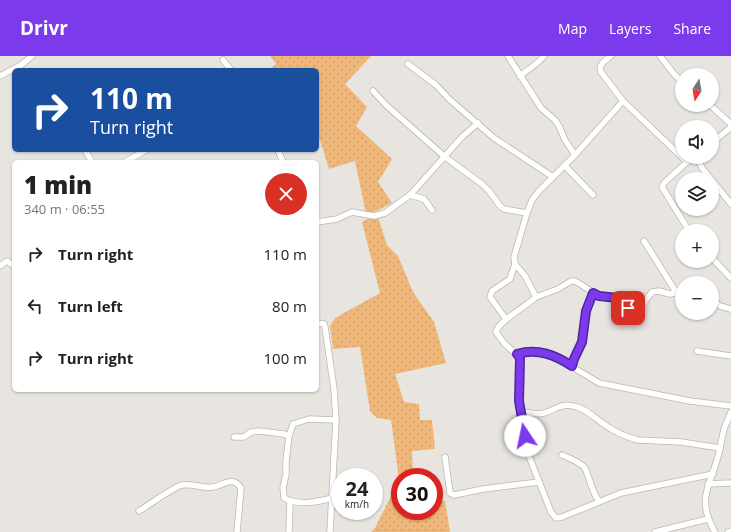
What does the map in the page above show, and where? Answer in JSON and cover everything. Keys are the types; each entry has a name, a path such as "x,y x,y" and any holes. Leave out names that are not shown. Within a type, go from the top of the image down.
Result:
{"street":[{"path":"23,68 32,56"},
{"path":"508,56 541,108 555,120 565,140 575,155"},
{"path":"520,76 528,68 539,62 544,56"},
{"path":"611,56 603,62 600,68 623,101 675,151"},
{"path":"660,56 675,75"},
{"path":"223,60 229,68"},
{"path":"408,64 436,85 449,100 494,138 553,177"},
{"path":"0,76 12,72"},
{"path":"373,91 386,105 445,157 482,184 500,206 504,209 527,213"},
{"path":"506,319 490,297 492,291 510,279 515,264 514,257 532,200 539,191 565,166 623,101"},
{"path":"718,112 731,124"},
{"path":"319,222 337,219 352,212 368,216 380,215 410,195 462,138 478,123"},
{"path":"719,137 731,127"},
{"path":"128,160 142,152"},
{"path":"684,164 664,183 662,187 685,224"},
{"path":"565,166 593,195"},
{"path":"719,190 731,204"},
{"path":"410,195 424,199 432,210"},
{"path":"644,241 675,285"},
{"path":"0,266 7,261 12,265"},
{"path":"515,264 525,276 536,298"},
{"path":"719,265 731,278"},
{"path":"675,292 670,294 659,291 652,292 644,305 639,309 634,310 628,308 618,298 599,296 580,283 571,281 536,298 506,319 498,327 496,332 504,343 520,358 520,411 527,451 551,512 556,518 562,517 626,491 713,474"},
{"path":"572,366 582,342 586,311 593,293"},
{"path":"719,305 731,310"},
{"path":"319,323 324,324 325,327 334,389 336,420 334,468"},
{"path":"517,354 530,351 551,354 599,383 690,401 731,406"},
{"path":"697,351 731,356"},
{"path":"520,411 530,414 544,413 564,405 570,405 590,412 609,428 632,439 681,442 720,448"},
{"path":"715,532 708,519 705,505 705,495 717,463 724,429 731,412"},
{"path":"331,498 308,503 290,501 284,498 283,493 289,436 293,424 309,419 336,420"},
{"path":"234,437 244,437 251,432 259,431 289,436"},
{"path":"562,455 576,462 586,470 593,492 599,501"},
{"path":"446,457 450,493 452,495 483,489 539,482"},
{"path":"139,511 181,485 192,484 213,487 228,481 235,483 242,488 237,532"},
{"path":"708,484 731,483"},
{"path":"289,532 290,501"},
{"path":"330,532 331,515"},
{"path":"655,532 708,519"}],"shaded area":[{"path":"270,56 371,56 345,84 367,107 356,126 392,159 378,182 392,203 366,214 355,161 329,169 319,140 319,68 271,68 276,64"},
{"path":"378,217 387,245 398,256 413,292 434,322 446,363 395,374 404,402 419,404 420,420 432,420 435,449 412,451 413,468 398,468 391,420 377,418 370,411 360,347 333,349 330,326 335,318 380,293 362,222 367,219"},
{"path":"391,496 391,520 443,520 443,501 445,501 450,532 371,532 379,520 383,520 383,512"}],"route":[{"path":"525,436 519,401 520,358 517,354 530,351 551,354 572,366 582,342 586,311 593,293 599,296 618,298 628,308"}]}
